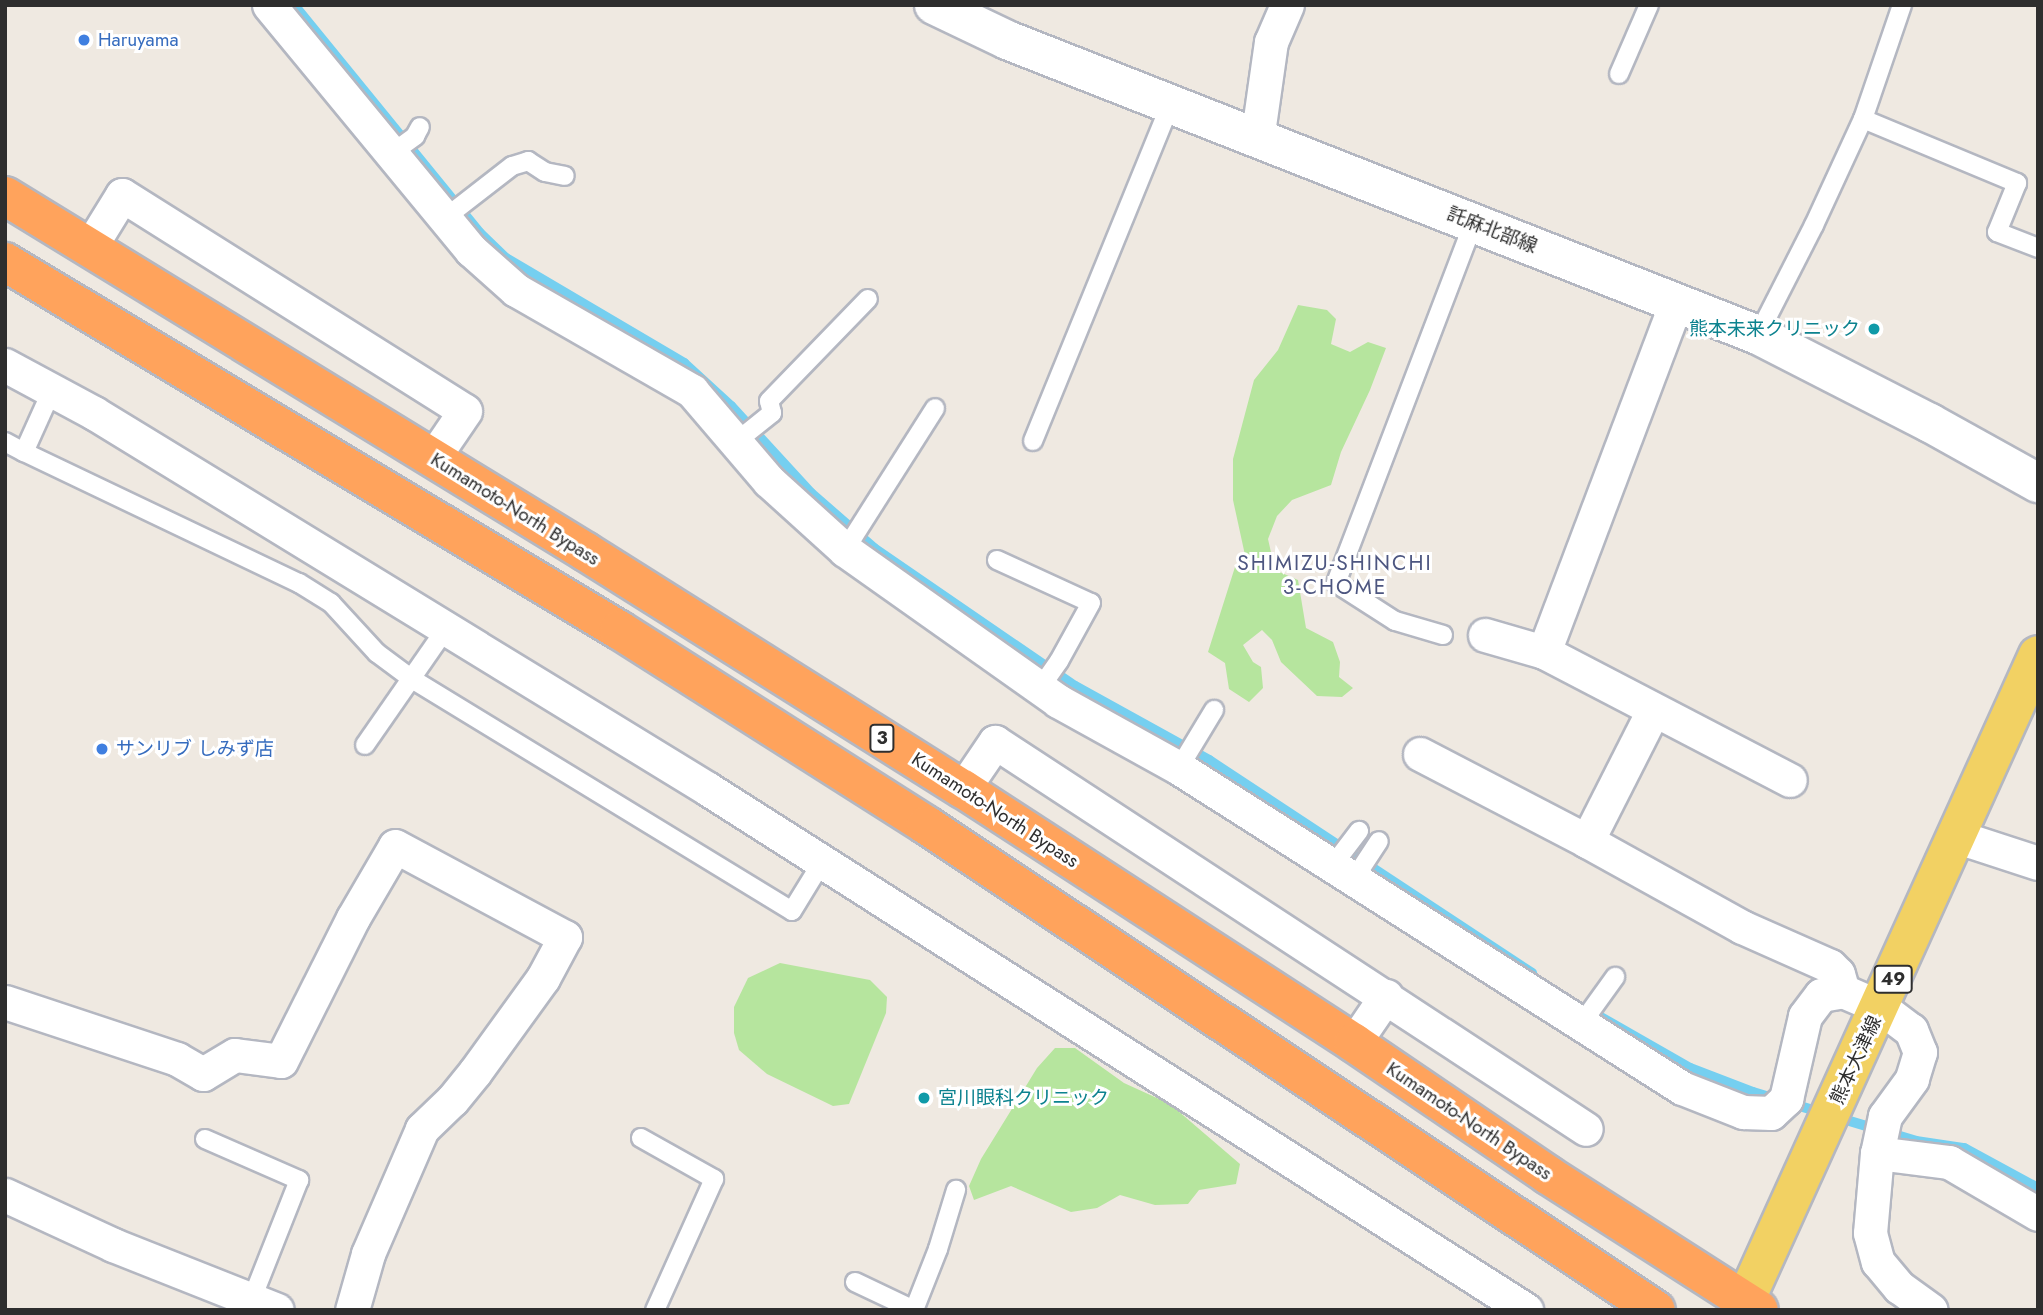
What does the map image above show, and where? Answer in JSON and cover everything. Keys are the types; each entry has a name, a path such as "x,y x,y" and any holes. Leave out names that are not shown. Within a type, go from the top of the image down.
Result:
{"highway":[{"name":"Kumamoto-North Bypass","path":"5,196 433,458 963,789 1354,1043 1748,1307"},
{"path":"5,262 620,630 926,825 1656,1310"}],"main road":[{"name":"託麻北部線","path":"934,5 1007,40 1758,335 1930,423 2038,483"},
{"name":"熊本大津線","path":"1748,1307 2038,655"}],"street":[{"path":"270,5 406,141 471,250 516,290 692,391 741,438 769,481 848,546 1043,684 1187,757 1356,854 1590,1012 1682,1088 1743,1112 1771,1113 1786,1099 1805,1016 1821,995 1843,991 1880,1007 1911,1030 1920,1052 1912,1079 1885,1116 1877,1153 1870,1233 1878,1262 1899,1287 1931,1310"},
{"path":"1257,140 1270,42 1287,5"},
{"path":"90,247 122,195 465,411 433,458"},
{"path":"1544,652 1675,302"},
{"path":"5,365 52,390 447,627 1526,1310"},
{"path":"1485,635 1544,652 1790,780"},
{"path":"1587,841 1653,711"},
{"path":"963,789 995,742 1586,1129"},
{"path":"1420,754 1587,841 1742,927 1830,966 1838,974 1843,991"},
{"path":"1958,837 2038,863"},
{"path":"5,1002 177,1059 203,1074 235,1055 281,1061 353,918 395,846 565,937 543,978 475,1072 452,1100 422,1129 368,1254 352,1310"},
{"path":"1354,1043 1386,996"},
{"path":"1877,1153 1949,1162 2038,1214"},
{"path":"5,1195 113,1245 265,1304"}],"lane":[{"path":"1619,74 1649,5"},
{"path":"1758,335 1814,225 1863,119 1902,5"},
{"path":"1033,440 1170,105"},
{"path":"1863,119 2017,183 1997,232 2038,248"},
{"path":"449,215 512,166 528,162 545,172 565,176"},
{"path":"1443,635 1395,621 1336,583 1474,222"},
{"path":"741,438 772,412 769,401 868,299"},
{"path":"24,452 52,390"},
{"path":"848,546 935,408"},
{"path":"5,442 299,583 331,603 377,653 412,679 792,911 822,862"},
{"path":"997,560 1091,603 1043,684"},
{"path":"365,745 447,627"},
{"path":"1187,757 1214,710"},
{"path":"1590,1012 1615,976"},
{"path":"641,1138 714,1179 655,1310"},
{"path":"205,1139 299,1180 265,1304"},
{"path":"855,1282 914,1310 938,1249 956,1190"}],"green space":[{"path":"1298,305 1327,310 1336,319 1331,344 1350,352 1368,342 1386,348 1341,452 1331,485 1292,500 1277,516 1268,539 1275,570 1298,580 1306,628 1333,642 1340,662 1339,677 1353,688 1342,697 1317,696 1281,662 1272,640 1262,630 1243,645 1253,662 1261,667 1263,688 1249,702 1229,689 1225,663 1208,652 1235,567 1245,555 1233,500 1233,459 1254,380 1278,350"},
{"path":"780,963 870,980 887,997 886,1013 849,1104 833,1106 767,1074 739,1050 734,1033 734,1007 748,978"},
{"path":"1055,1048 1075,1048 1124,1083 1170,1104 1240,1164 1236,1184 1199,1190 1188,1204 1155,1205 1120,1195 1097,1208 1071,1212 1011,1186 974,1200 969,1186 981,1159 1037,1068"}],"waterway":[{"path":"294,5 480,233 506,258 684,363 731,406 811,493 874,548 1075,686 1209,760 1532,973"},
{"path":"1592,1012 1690,1068 1753,1092 1916,1141 1964,1148 2038,1188"}],"place":[{"name":"Haruyama","path":"84,40"},
{"name":"熊本未来クリニック","path":"1874,329"},
{"name":"サンリブ しみず店","path":"102,749"},
{"name":"宮川眼科クリニック","path":"924,1098"}],"district":[{"name":"SHIMIZU-SHINCHI 3-CHOME","path":"1335,575"}]}
